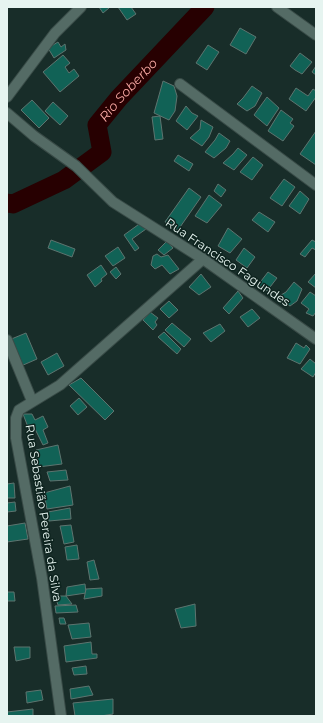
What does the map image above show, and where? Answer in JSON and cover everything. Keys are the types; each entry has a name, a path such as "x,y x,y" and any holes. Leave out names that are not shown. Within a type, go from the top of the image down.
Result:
{"street":[{"path":"7,96 55,32 80,7"},
{"path":"277,7 316,36"},
{"path":"180,84 316,185"},
{"name":"Rua Francisco Fagundes","path":"7,113 34,136 76,166 123,209 203,259 315,335"},
{"name":"Rua Sebastião Pereira da Silva","path":"62,716 42,578 16,438 16,418 19,410 60,385 203,259"},
{"path":"7,340 32,401"}],"building":[{"path":"99,7 108,7 109,8 103,13"},
{"path":"118,7 131,7 136,14 127,20"},
{"path":"240,28 256,37 246,54 230,45"},
{"path":"58,42 61,47 65,44 66,50 54,58 48,48"},
{"path":"208,45 219,52 207,70 196,63"},
{"path":"300,53 312,62 302,74 290,66"},
{"path":"63,55 70,63 65,67 69,73 74,69 79,76 60,92 43,72"},
{"path":"316,66 316,75 312,72"},
{"path":"163,81 174,86 177,96 175,111 169,120 154,113"},
{"path":"252,86 262,93 255,106 247,111 237,104"},
{"path":"296,88 308,96 313,89 316,91 316,97 306,111 289,99"},
{"path":"267,97 279,108 267,126 254,115"},
{"path":"32,100 49,118 39,128 21,110"},
{"path":"53,102 68,116 60,125 45,111"},
{"path":"186,106 192,113 198,116 187,130 176,121"},
{"path":"281,110 293,119 290,123 294,126 283,141 268,131"},
{"path":"160,116 163,139 155,140 152,117"},
{"path":"201,120 213,127 209,137 202,146 190,138 200,129"},
{"path":"316,131 316,165 300,154"},
{"path":"219,133 230,141 226,148 214,158 205,152"},
{"path":"238,148 247,155 234,170 223,163"},
{"path":"178,155 193,164 189,171 174,161"},
{"path":"253,157 263,165 252,180 240,172"},
{"path":"284,179 295,187 282,206 270,198"},
{"path":"218,184 226,190 221,197 214,191"},
{"path":"189,188 201,197 178,230 165,222"},
{"path":"300,191 309,199 300,214 289,206"},
{"path":"209,195 222,205 207,223 195,216"},
{"path":"259,212 275,222 268,232 252,220"},
{"path":"142,222 146,229 132,239 139,248 135,251 124,235"},
{"path":"228,228 242,239 230,253 218,246"},
{"path":"51,240 75,249 72,257 48,248"},
{"path":"312,240 316,242 316,250 312,248 305,257 300,254"},
{"path":"167,241 173,248 164,255 158,250"},
{"path":"118,247 125,258 113,266 105,256"},
{"path":"244,248 255,257 247,268 236,260"},
{"path":"157,254 161,257 168,255 179,269 170,274 162,265 155,269 151,265 153,256"},
{"path":"101,265 107,274 95,287 87,275"},
{"path":"116,267 121,274 116,279 110,272"},
{"path":"268,272 277,278 267,291 258,285"},
{"path":"316,273 316,288 308,282"},
{"path":"201,274 211,287 199,295 189,287"},
{"path":"294,282 302,289 297,301 290,306 276,298 286,292"},
{"path":"238,291 243,298 229,314 223,308"},
{"path":"310,292 316,296 316,312 313,316 306,313 309,309 301,303"},
{"path":"169,301 178,310 169,318 160,309"},
{"path":"252,309 260,318 248,327 240,317"},
{"path":"150,312 158,318 155,322 157,325 153,330 143,320"},
{"path":"172,323 191,339 184,347 165,330"},
{"path":"220,324 225,331 211,342 203,333"},
{"path":"164,332 181,349 177,354 158,337"},
{"path":"26,333 37,359 21,366 9,340"},
{"path":"296,343 304,348 306,345 310,349 300,364 287,358"},
{"path":"57,353 64,366 48,375 41,362"},
{"path":"310,359 316,364 316,372 313,377 301,369"},
{"path":"81,378 114,411 105,420 69,385"},
{"path":"79,398 87,407 78,415 70,406"},
{"path":"23,414 32,414 35,420 43,416 48,427 43,430 48,443 43,445 34,427 28,427"},
{"path":"58,445 62,464 38,467 36,450"},
{"path":"66,470 68,480 50,481 47,472"},
{"path":"14,483 15,498 7,498 7,484"},
{"path":"70,486 73,505 47,509 44,493"},
{"path":"15,502 16,511 7,512 7,503"},
{"path":"70,508 71,519 49,521 48,512"},
{"path":"25,523 28,539 7,542 7,526"},
{"path":"71,525 74,542 64,544 60,526"},
{"path":"77,545 79,559 67,560 65,547"},
{"path":"94,560 99,579 90,580 87,562"},
{"path":"85,584 86,593 66,596 67,587"},
{"path":"102,588 102,596 84,599 86,589"},
{"path":"7,592 14,592 15,601 7,601"},
{"path":"55,596 66,596 72,604 58,605"},
{"path":"195,604 196,626 181,628 175,609"},
{"path":"76,605 78,612 56,613 55,606"},
{"path":"59,618 64,618 66,624 60,624"},
{"path":"89,623 91,637 72,639 68,625"},
{"path":"91,642 92,654 97,654 97,658 66,662 64,646"},
{"path":"14,647 30,647 30,658 16,661"},
{"path":"86,666 87,674 74,675 72,668"},
{"path":"89,686 93,695 71,699 70,689"},
{"path":"41,690 43,700 27,703 26,692"},
{"path":"113,699 113,714 101,716 75,716 73,703"},
{"path":"33,709 33,716 7,716 7,712"}],"waterway":[{"name":"Rio Soberbo","path":"7,203 13,204 64,180 102,152 97,125 119,98 205,7"}]}
